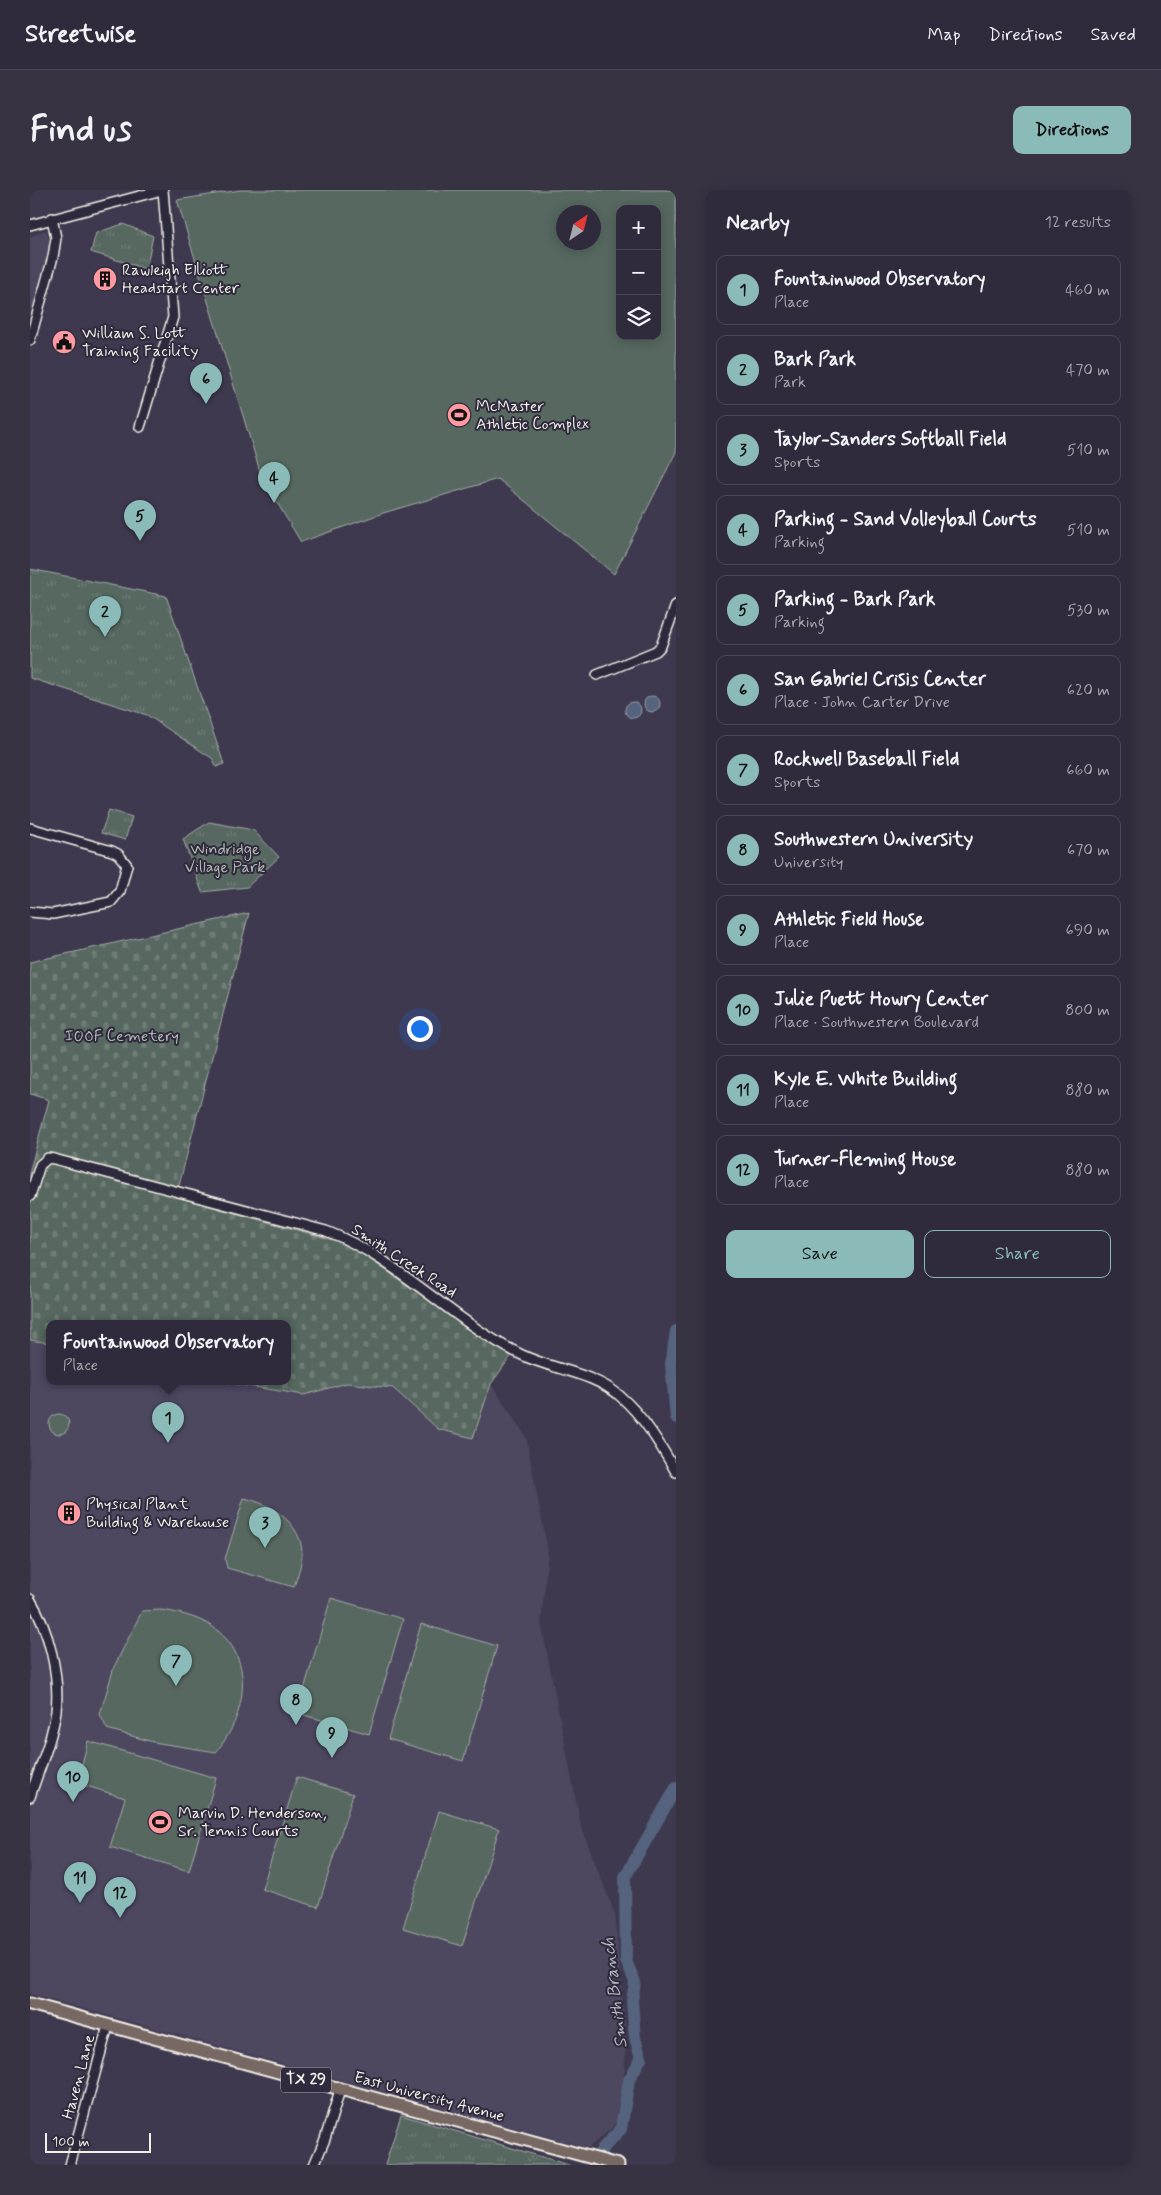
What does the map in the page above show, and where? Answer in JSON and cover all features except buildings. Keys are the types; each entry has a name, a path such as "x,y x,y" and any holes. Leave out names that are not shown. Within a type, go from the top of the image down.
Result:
{"main road":[{"name":"East University Avenue","path":"30,2004 618,2165"}],"street":[{"path":"30,224 162,190 173,317 140,427"},
{"path":"30,340 54,257 56,238 52,218"},
{"path":"597,675 656,651 661,646 676,605"},
{"path":"30,828 112,851 118,854 127,865 120,891 111,902 53,914 30,912"},
{"name":"Smith Creek Road","path":"30,1196 40,1165 48,1158 54,1158 326,1231 352,1241 491,1337 521,1355 587,1377 618,1395 641,1417 676,1472"},
{"path":"30,1599 42,1622 52,1656 56,1710 51,1732 30,1797"},
{"name":"Haven Lane","path":"70,2165 108,2026"},
{"path":"314,2165 325,2139 340,2090"}],"shaded area":[{"path":"46,230 50,245 32,309 30,309 30,237"},
{"path":"30,1340 46,1343 46,1385 242,1385 304,1395 347,1383 393,1388 438,1429 473,1438 491,1384 526,1437 548,1552 541,1623 581,1826 615,1915 626,2040 622,2114 613,2127 588,2148 30,1994"}],"green space":[{"name":"McMaster Athletic Complex","path":"241,190 676,190 676,452 614,574 498,479 383,513 301,542 262,478 177,200"},
{"path":"123,224 153,236 146,269 91,252 96,233"},
{"path":"30,569 166,596 224,764 216,767 213,759 147,715 30,678"},
{"path":"109,810 132,817 125,840 101,833"},
{"name":"Windridge Village Park","path":"209,822 253,830 279,857 247,887 202,892 183,839"},
{"name":"IOOF Cemetery","path":"249,913 176,1197 337,1241 356,1250 511,1356 491,1384 473,1438 438,1429 393,1388 347,1383 304,1395 242,1385 291,1385 291,1320 46,1320 46,1343 30,1340 30,1170 49,1100 30,1094 30,962"},
{"path":"59,1414 66,1417 69,1424 66,1431 59,1434 52,1431 49,1424 52,1417"},
{"path":"244,1498 274,1510 283,1516 296,1532 302,1553 294,1587 227,1568 225,1559"},
{"path":"331,1598 403,1619 369,1734 297,1713"},
{"path":"161,1610 197,1619 220,1632 232,1647 240,1663 242,1681 241,1700 236,1718 216,1752 153,1742 107,1729 100,1714 114,1667 142,1611"},
{"path":"421,1624 497,1646 463,1761 388,1739"},
{"name":"Marvin D. Henderson, Sr. Tennis Courts","path":"88,1741 216,1778 189,1871 110,1847 125,1798 77,1783"},
{"path":"297,1777 353,1794 318,1907 262,1889"},
{"path":"439,1811 499,1829 462,1946 403,1928"},
{"path":"401,2115 569,2165 385,2165"}],"water":[{"path":"649,696 655,696 660,701 658,710 649,712 644,707 644,701"},
{"path":"630,702 636,702 641,707 639,716 630,718 625,713 625,707"}],"waterway":[{"name":"Smith Branch","path":"676,1331 671,1364 676,1418"},
{"name":"Smith Branch","path":"594,2165 602,2149 621,2129 629,2080 641,2058 635,2038 632,2001 635,1982 626,1961 625,1877 676,1788"}],"place":[{"name":"Rawleigh Elliott Headstart Center","path":"105,279"},
{"name":"William S. Lott Training Facility","path":"64,342"},
{"name":"San Gabriel Crisis Center","path":"206,404"},
{"name":"McMaster Athletic Complex","path":"459,415"},
{"name":"Parking - Sand Volleyball Courts","path":"274,503"},
{"name":"Parking - Bark Park","path":"140,541"},
{"name":"Bark Park","path":"105,637"},
{"name":"Fountainwood Observatory","path":"168,1443"},
{"name":"Physical Plant Building & Warehouse","path":"69,1513"},
{"name":"Taylor-Sanders Softball Field","path":"265,1548"},
{"name":"Rockwell Baseball Field","path":"176,1686"},
{"name":"Southwestern University","path":"296,1725"},
{"name":"Athletic Field House","path":"332,1758"},
{"name":"Julie Puett Howry Center","path":"73,1802"},
{"name":"Marvin D. Henderson, Sr. Tennis Courts","path":"160,1822"},
{"name":"Kyle E. White Building","path":"80,1903"},
{"name":"Turner-Fleming House","path":"120,1918"}]}
